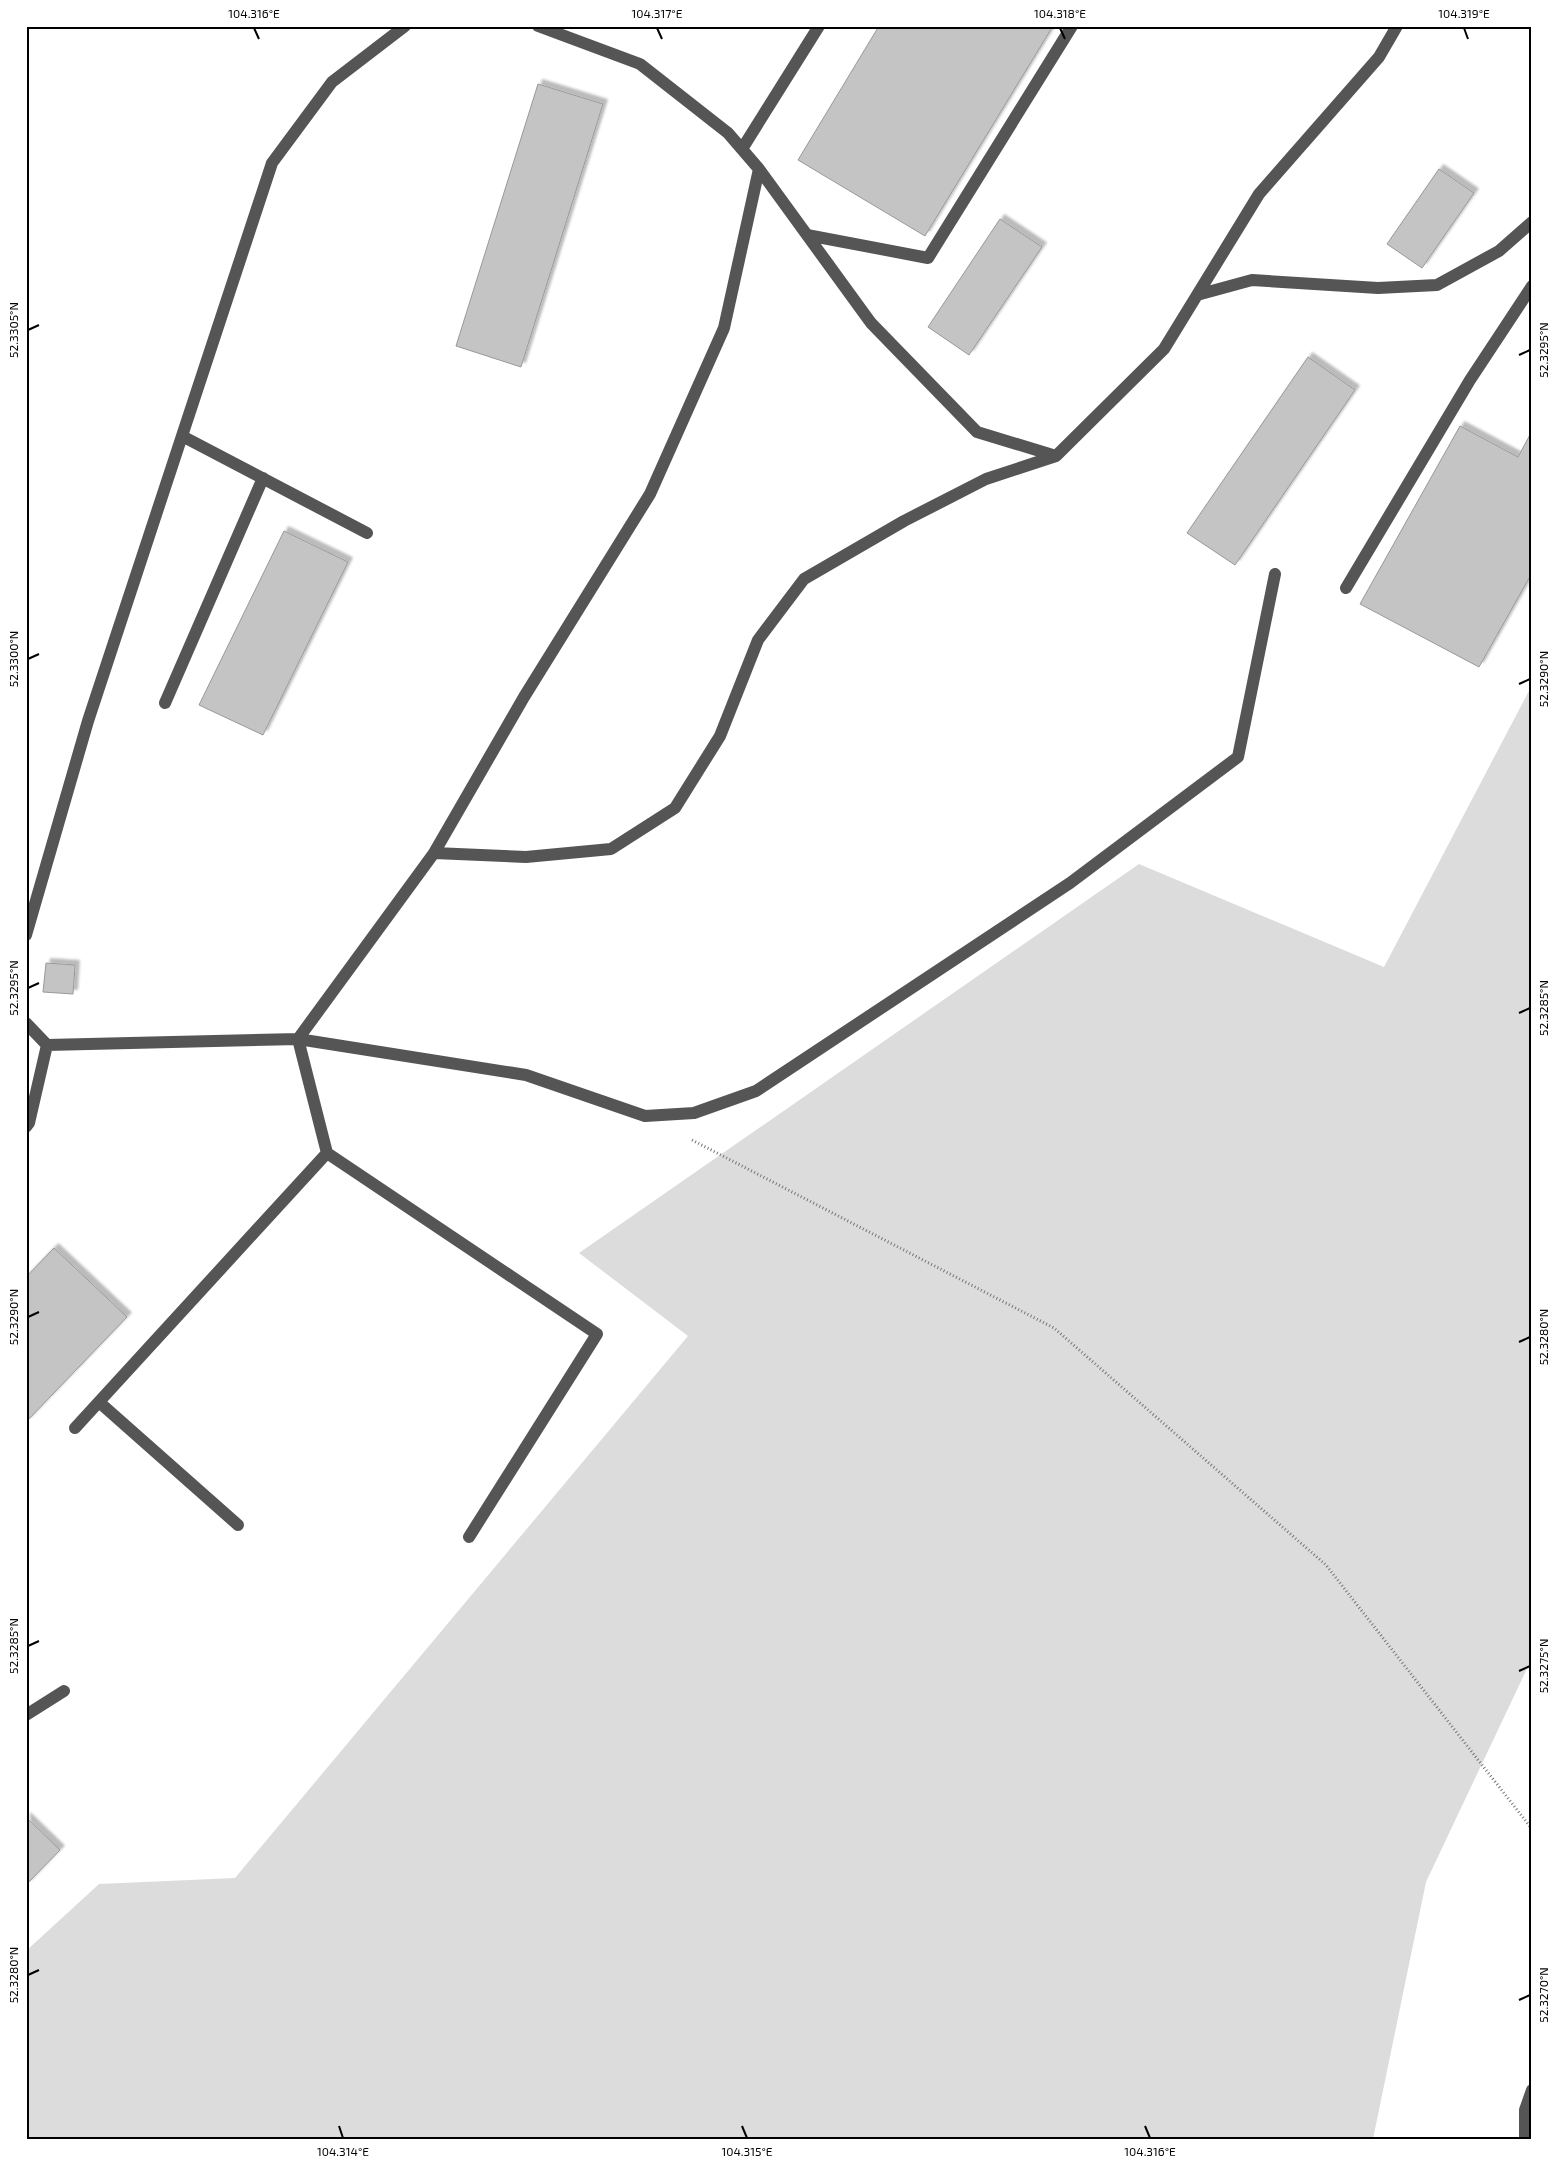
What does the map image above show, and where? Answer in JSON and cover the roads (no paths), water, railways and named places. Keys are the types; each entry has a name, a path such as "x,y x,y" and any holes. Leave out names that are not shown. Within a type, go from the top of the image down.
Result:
{"street":[{"path":"26,935 88,721 272,163 332,82 405,26"},
{"path":"538,26 640,64 728,132 758,169 872,323 977,432 1056,456"},
{"path":"742,149 819,26"},
{"path":"807,235 928,258 1072,26"},
{"path":"434,853 526,857 611,849 675,808 720,736 758,640 804,579 904,521 986,479 1056,456 1164,349 1259,194 1379,57 1397,26"},
{"path":"298,1039 434,853 524,697 650,494 724,328 758,169"},
{"path":"1197,295 1252,280 1378,288 1437,285 1499,251 1532,222"},
{"path":"1346,588 1470,380 1532,286"},
{"path":"182,436 367,533"},
{"path":"165,703 263,478"},
{"path":"26,1023 47,1046 298,1039 526,1074 645,1116 694,1113 756,1091 1070,883 1238,757 1275,574"},
{"path":"298,1039 327,1153 597,1334 469,1537"},
{"path":"26,1127 29,1123 47,1046"},
{"path":"75,1428 327,1153"},
{"path":"99,1402 238,1525"},
{"path":"26,1715 64,1690"},
{"path":"1525,2139 1526,2110 1532,2090"}]}
